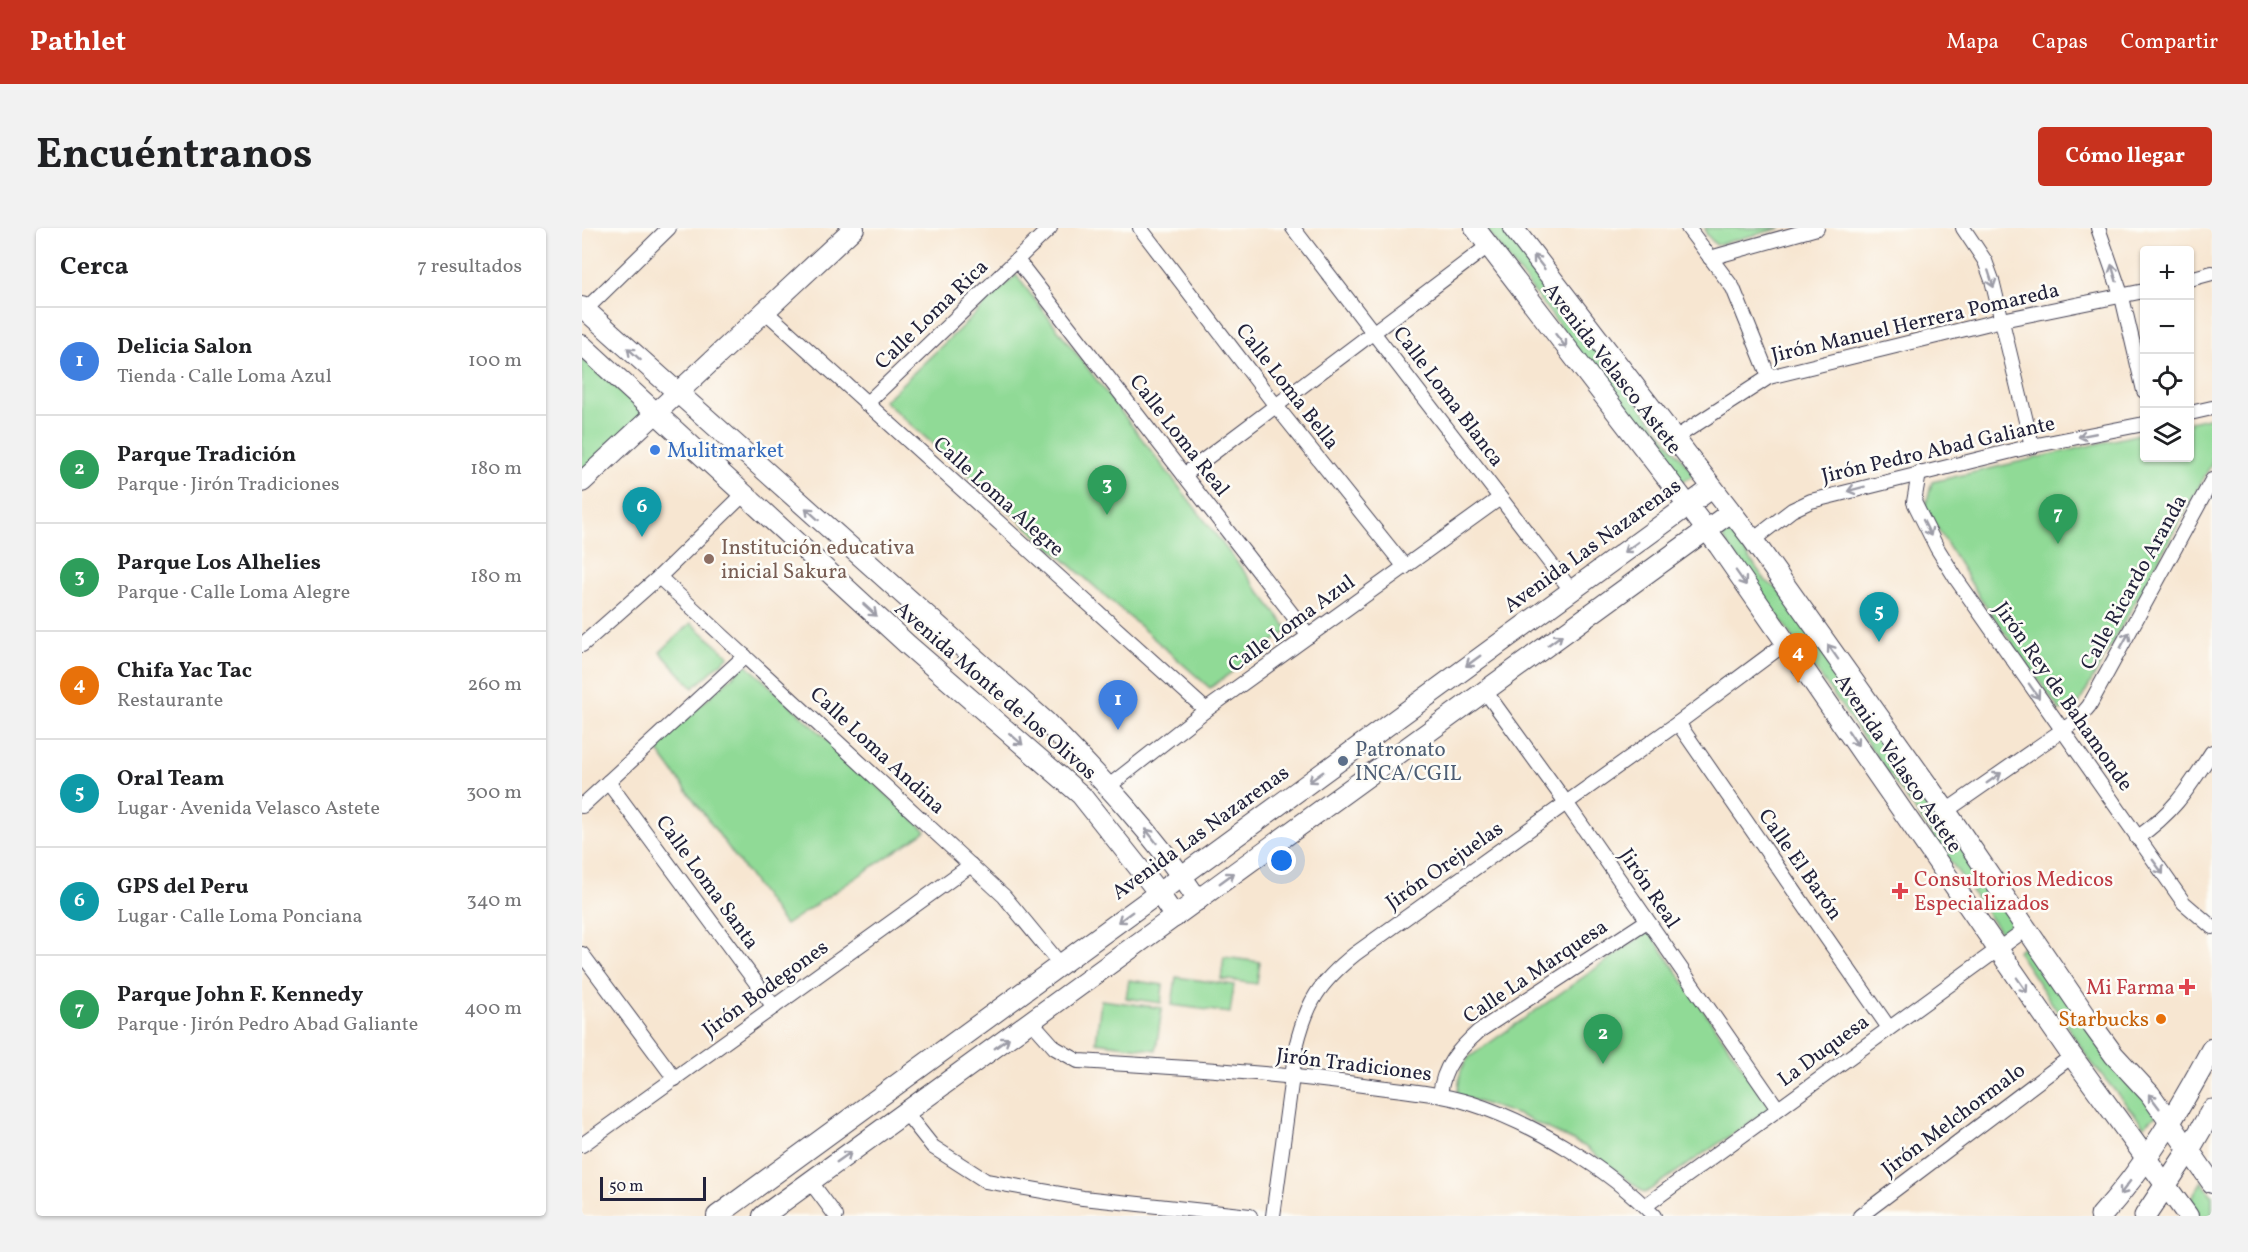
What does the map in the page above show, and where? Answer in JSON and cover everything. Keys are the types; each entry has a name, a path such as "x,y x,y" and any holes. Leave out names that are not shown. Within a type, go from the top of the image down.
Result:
{"main road":[{"path":"2101,1216 2120,1196 2147,1159 2212,1049"},
{"path":"2145,1216 2189,1150 2212,1110"}],"street":[{"path":"583,309 669,228"},
{"path":"582,483 854,228"},
{"name":"Calle Loma Rica","path":"866,404 1050,228"},
{"name":"Calle Loma Bella","path":"1140,228 1276,406 1405,567"},
{"name":"Calle Loma Blanca","path":"1293,228 1571,590"},
{"name":"Avenida Velasco Astete","path":"1475,228 1707,530 1787,642 2072,1056 2188,1216"},
{"name":"Avenida Velasco Astete","path":"1513,228 1753,540 1946,811 2107,1045 2150,1095 2212,1183"},
{"path":"1688,228 1733,288 1769,377"},
{"path":"1710,258 1817,228"},
{"path":"1963,228 1984,261 1992,280 2032,446"},
{"path":"2098,228 2122,297 2140,371"},
{"path":"1184,475 1372,331 1488,246"},
{"name":"Calle Loma Real","path":"1017,260 1309,636"},
{"path":"2194,278 2212,273"},
{"name":"Jirón Manuel Herrera Pomareda","path":"1675,438 1769,377 2002,320 2140,292"},
{"name":"Avenida Monte de los Olivos","path":"583,309 1046,722 1109,786 1146,829 1198,900"},
{"name":"Calle Loma Alegre","path":"765,311 1206,711"},
{"name":"Avenida Monte de los Olivos","path":"582,345 908,645 1081,795 1175,917"},
{"path":"2194,412 2212,408"},
{"name":"Jirón Pedro Abad Galiante","path":"1753,540 1802,504 2032,446 2140,425"},
{"name":"Jirón Rey de Bahamonde","path":"1918,473 1914,502 1937,548 2062,731 2184,903 2212,927"},
{"name":"Calle Ricardo Aranda","path":"1946,811 2077,720 2089,706 2212,480"},
{"name":"Avenida Las Nazarenas","path":"717,1216 1712,488"},
{"path":"582,645 744,494"},
{"name":"Calle Loma Azul","path":"1109,786 1206,711 1500,498"},
{"path":"763,1216 1731,512"},
{"name":"Calle Loma Andina","path":"658,576 972,865 1004,896 1060,964"},
{"name":"Jirón Orejuelas","path":"1273,1216 1292,1076 1302,1022 1321,986 1336,969 1567,804 1787,642"},
{"path":"582,806 746,656"},
{"name":"Jirón Real","path":"1485,691 1567,804 1778,1109"},
{"name":"Calle El Barón","path":"1678,723 1889,1028"},
{"path":"2137,838 2161,821 2182,799 2212,752"},
{"name":"Calle Loma Santa","path":"608,782 774,1007"},
{"name":"Jirón Bodegones","path":"582,1145 972,865"},
{"name":"Calle La Marquesa","path":"1440,1095 1442,1080 1449,1064 1461,1047 1479,1031 1647,921"},
{"name":"La Duquesa","path":"1649,1211 1778,1109 2026,928"},
{"path":"582,954 675,1079"},
{"name":"Jirón Tradiciones","path":"1031,1021 1055,1048 1078,1061 1292,1076 1440,1095 1471,1103 1524,1125 1620,1185 1649,1211"},
{"name":"Jirón Melchormalo","path":"1860,1216 2072,1056"},
{"path":"906,1113 933,1147 986,1181 1083,1198 1250,1216"},
{"path":"810,1181 836,1216"}],"green space":[{"path":"1485,228 1501,228 1693,473 1691,477 1683,481 1677,480"},
{"path":"1705,228 1781,228 1716,245 1706,234"},
{"path":"1016,275 1289,630 1210,688 884,401"},
{"path":"582,357 647,415 582,476"},
{"path":"2212,417 2212,463 2077,707 2060,711 1979,596 1925,508 1932,482 2140,434 2140,462 2194,462 2194,421"},
{"path":"1729,530 1766,581 1779,590 2016,924 2010,937 2003,936 1723,538"},
{"path":"691,623 729,656 693,688 660,652"},
{"path":"746,664 926,831 785,925 655,747"},
{"path":"1649,931 1771,1108 1645,1193 1584,1146 1519,1115 1457,1095 1461,1070 1468,1058"},
{"path":"2027,943 2157,1114 2144,1126 2091,1062 2017,951"},
{"path":"1224,957 1260,962 1257,984 1221,979"},
{"path":"1176,977 1234,985 1230,1013 1172,1005"},
{"path":"1129,980 1163,985 1161,1003 1126,998"},
{"path":"1101,1000 1162,1008 1156,1050 1096,1042"},
{"path":"2202,1181 2212,1196 2212,1216 2197,1216 2188,1204"}],"place":[{"name":"Mulitmarket","path":"655,450"},
{"name":"Parque Los Alhelies","path":"1107,515"},
{"name":"GPS del Peru","path":"642,537"},
{"name":"Parque John F. Kennedy","path":"2058,544"},
{"name":"Institución educativa inicial Sakura","path":"709,559"},
{"name":"Oral Team","path":"1879,642"},
{"name":"Chifa Yac Tac","path":"1798,683"},
{"name":"Delicia Salon","path":"1118,730"},
{"name":"Patronato INCA/CGIL","path":"1343,761"},
{"name":"Consultorios Medicos Especializados","path":"1900,891"},
{"name":"Mi Farma","path":"2187,987"},
{"name":"Starbucks","path":"2161,1019"},
{"name":"Parque Tradición","path":"1603,1064"}]}
